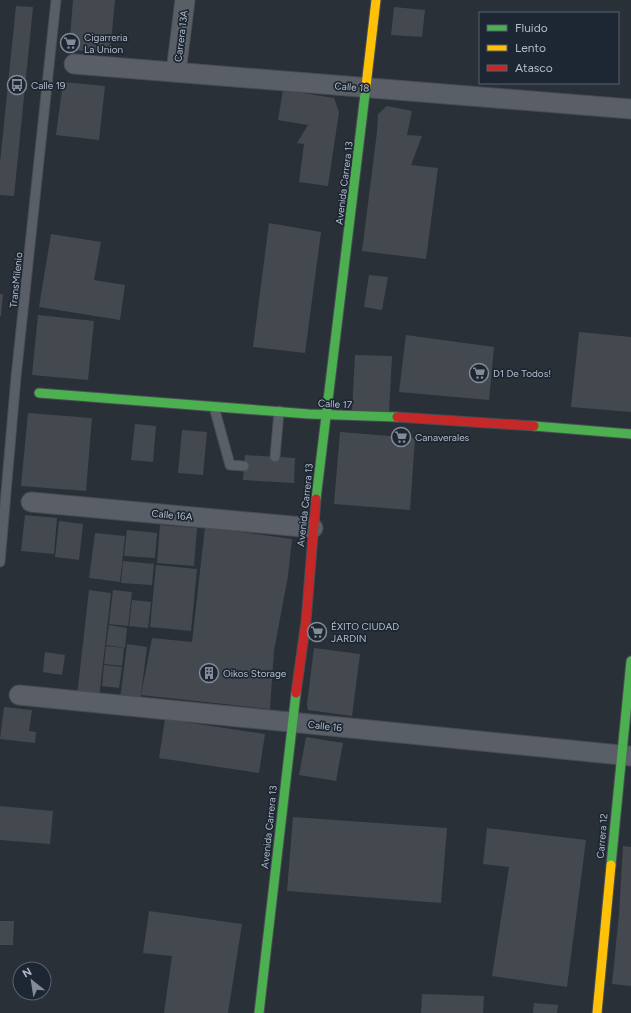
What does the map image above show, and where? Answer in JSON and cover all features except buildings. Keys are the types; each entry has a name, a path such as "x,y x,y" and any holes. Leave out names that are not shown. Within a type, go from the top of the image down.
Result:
{"street":[{"name":"Carrera 13A","path":"176,72 186,0"},
{"name":"Avenida Carrera 13","path":"260,1013 292,723 306,621 313,528 367,88 376,0"},
{"name":"Calle 18","path":"74,64 631,109"},
{"name":"Calle 17","path":"39,393 327,415 440,420 631,434"},
{"name":"Calle 16A","path":"31,502 313,528"},
{"name":"Carrera 12","path":"597,1013 626,756 631,661"},
{"name":"Calle 16","path":"19,695 626,756"}],"lane":[{"name":"TransMilenio","path":"0,562 16,377 56,0"},
{"path":"214,406 230,465 244,466"},
{"path":"275,457 279,411"}],"traffic: fast":[{"path":"316,499 366,86"},
{"path":"39,393 309,414 397,417"},
{"path":"534,426 631,434"},
{"path":"611,865 631,661"},
{"path":"259,1013 296,693"}],"traffic: slow":[{"path":"366,86 376,0"},
{"path":"597,1013 611,865"}],"traffic: jam":[{"path":"397,417 534,426"},
{"path":"296,693 306,621 316,499"}],"place":[{"name":"Cigarreria La Union","path":"70,43"},
{"name":"Calle 19","path":"17,85"},
{"name":"D1 De Todos!","path":"479,373"},
{"name":"Canaverales","path":"401,437"},
{"name":"ÉXITO CIUDAD JARDIN","path":"317,632"},
{"name":"Oikos Storage","path":"209,673"}]}
